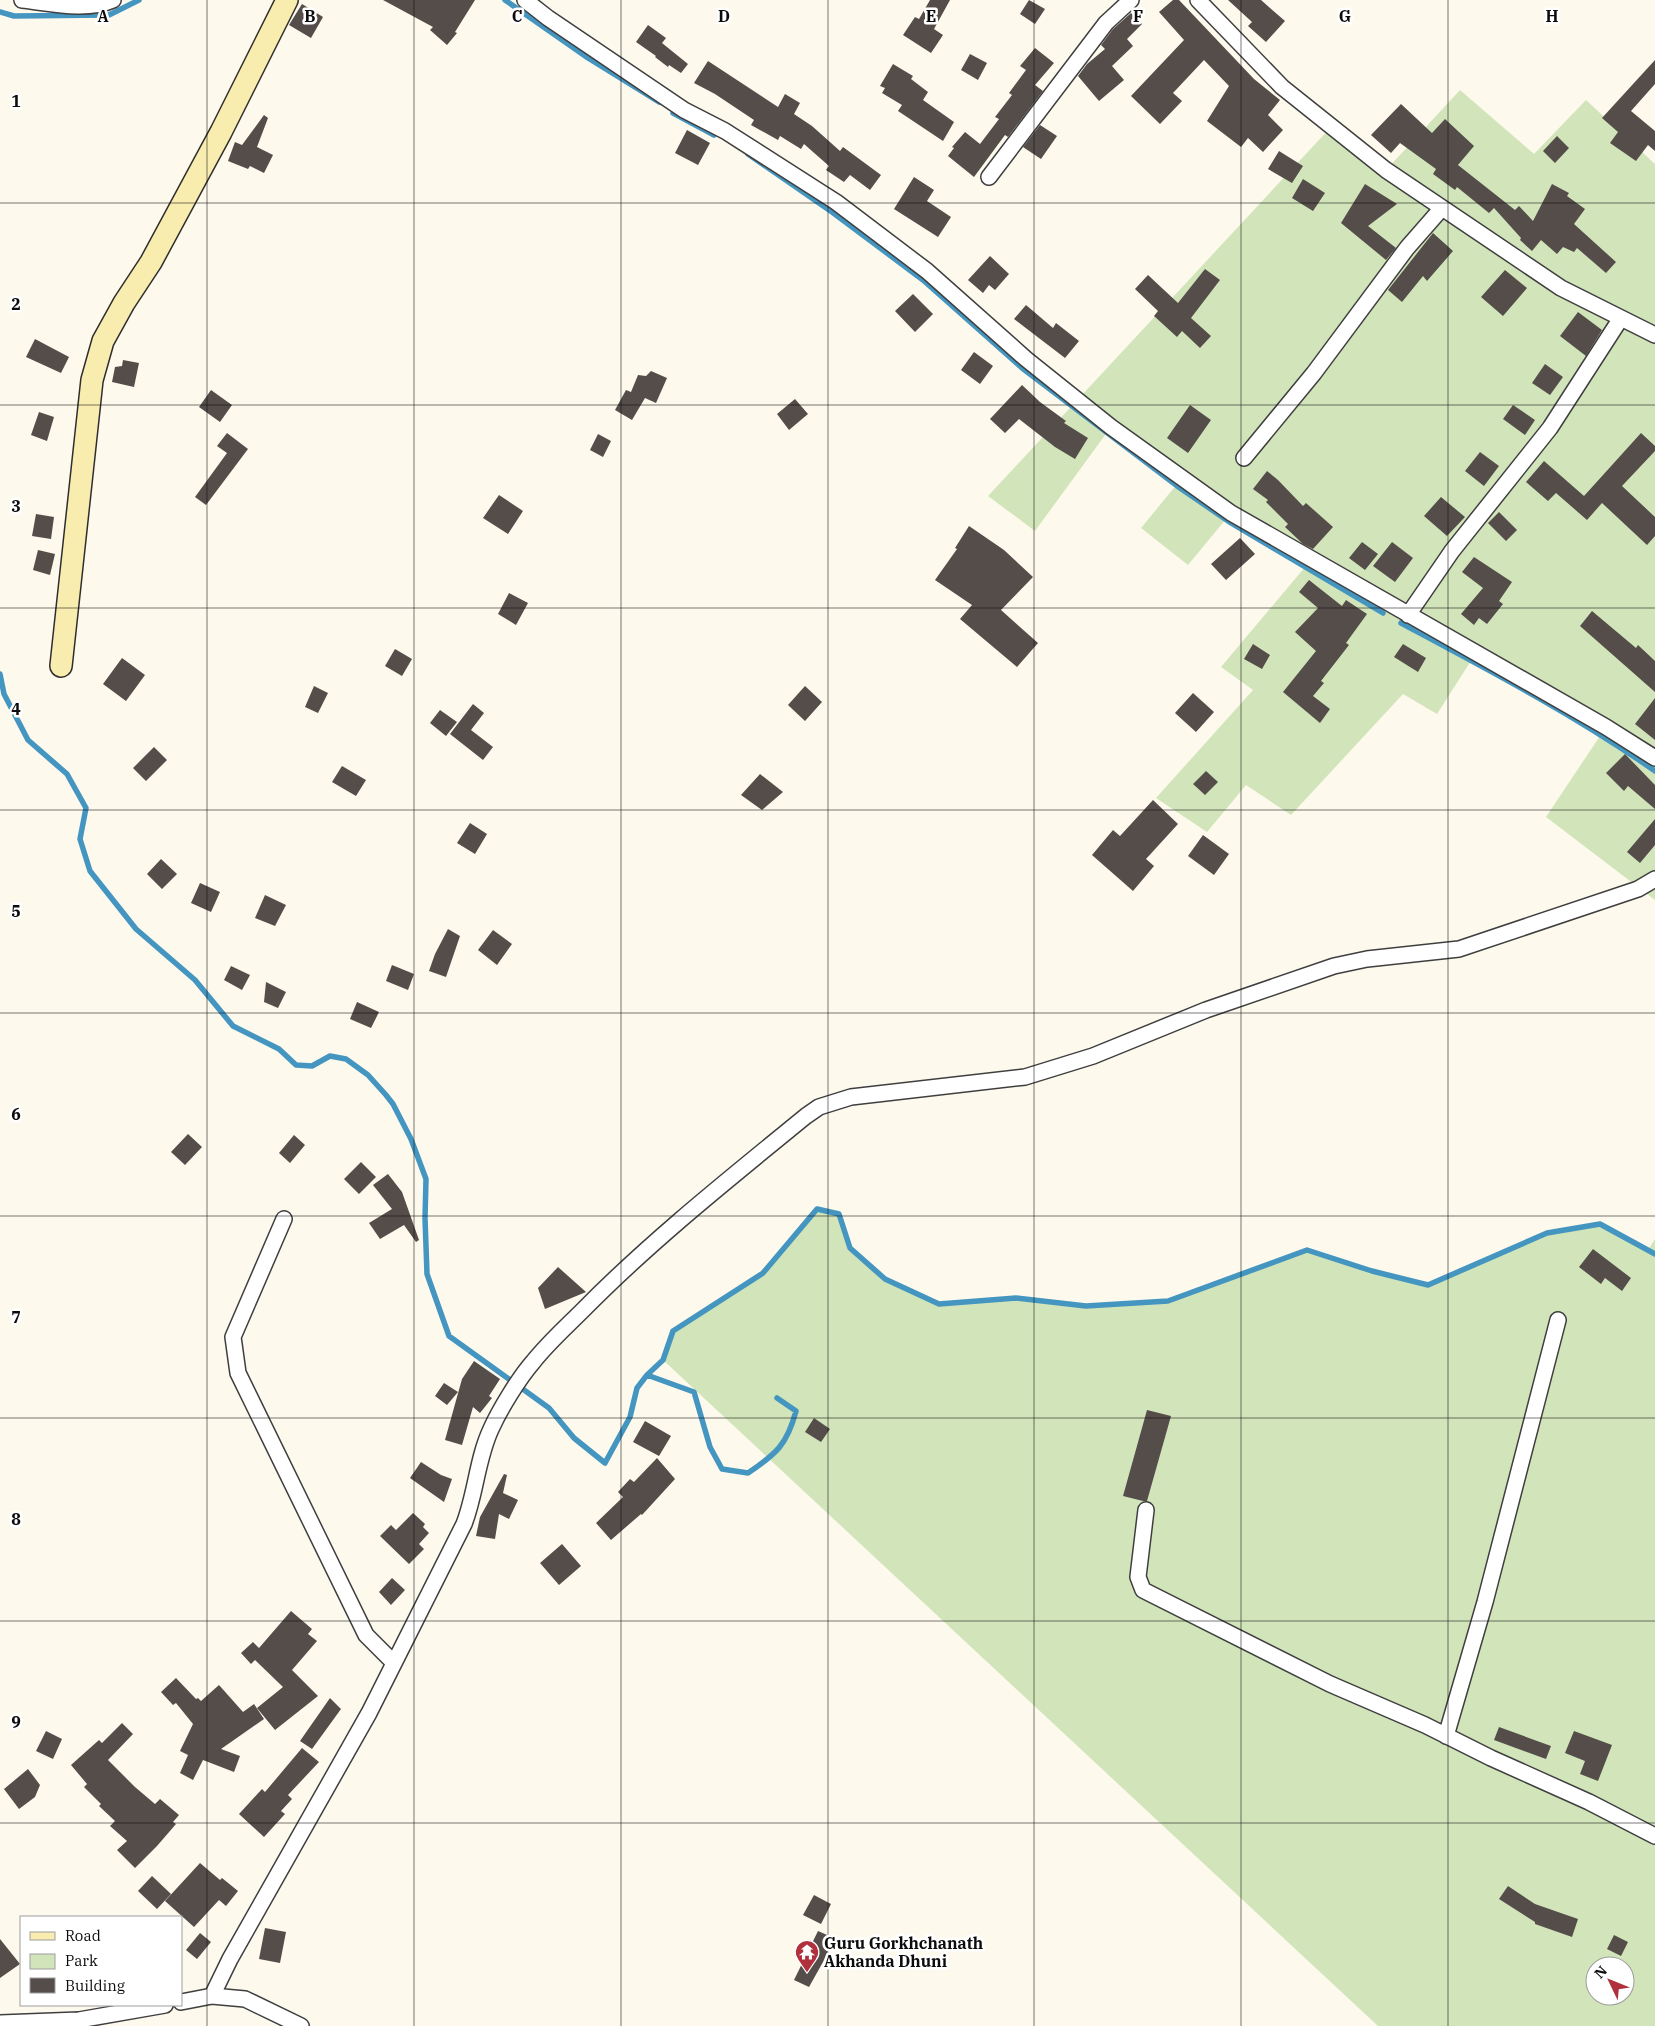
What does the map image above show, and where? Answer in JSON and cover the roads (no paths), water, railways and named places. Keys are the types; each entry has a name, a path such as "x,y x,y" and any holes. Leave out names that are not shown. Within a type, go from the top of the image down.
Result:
{"street":[{"path":"22,0 82,6 104,4 113,0"},
{"path":"61,666 92,380 103,341 124,303 151,262 221,132 286,0"},
{"path":"525,0 548,18 684,110 726,131 836,202 927,271 1026,359 1111,427 1231,513 1606,727 1655,758"},
{"path":"989,177 1106,23 1131,0"},
{"path":"1198,0 1282,87 1386,170 1561,288 1655,335"},
{"path":"1244,458 1314,373 1407,248 1442,208"},
{"path":"1408,615 1452,552 1550,428 1621,318"},
{"path":"212,1996 230,1959 369,1713 464,1524 470,1509 481,1455 491,1428 532,1362 659,1237 806,1116 819,1107 851,1097 1024,1077 1093,1056 1206,1010 1334,966 1367,959 1459,949 1638,889 1655,878"},
{"path":"284,1219 233,1337 238,1373 366,1635 394,1663"},
{"path":"1446,1736 1484,1602 1558,1320"},
{"path":"1146,1510 1138,1577 1143,1590 1330,1684 1589,1802 1655,1836"},
{"path":"182,2002 212,1996 245,1999 301,2026"},
{"path":"0,2023 79,2020 159,2006"}],"waterway":[{"path":"0,12 14,16 109,15 139,0"},
{"path":"505,0 588,58 659,102"},
{"path":"673,113 714,135"},
{"path":"748,154 832,212 923,280 1022,368 1180,488 1231,523 1383,613"},
{"path":"1401,623 1562,712 1625,750 1655,771"},
{"path":"0,674 4,694 28,740 67,774 86,808 80,839 90,871 136,929 195,980 233,1026 279,1049 296,1065 312,1066 330,1056 346,1059 368,1075 393,1104 411,1139 426,1179 427,1274 449,1336 549,1408 574,1438 605,1463 630,1417 637,1388 647,1375 694,1392 710,1447 722,1469 748,1473 779,1448 789,1432 796,1411 777,1398"},
{"path":"647,1375 663,1360 673,1331 763,1273 817,1209 839,1214 850,1248 885,1279 939,1304 1016,1298 1086,1306 1168,1301 1307,1250 1372,1271 1428,1285 1547,1233 1600,1224 1655,1254"}],"place":[{"name":"Guru Gorkhchanath Akhanda Dhuni","path":"807,1973"}]}
